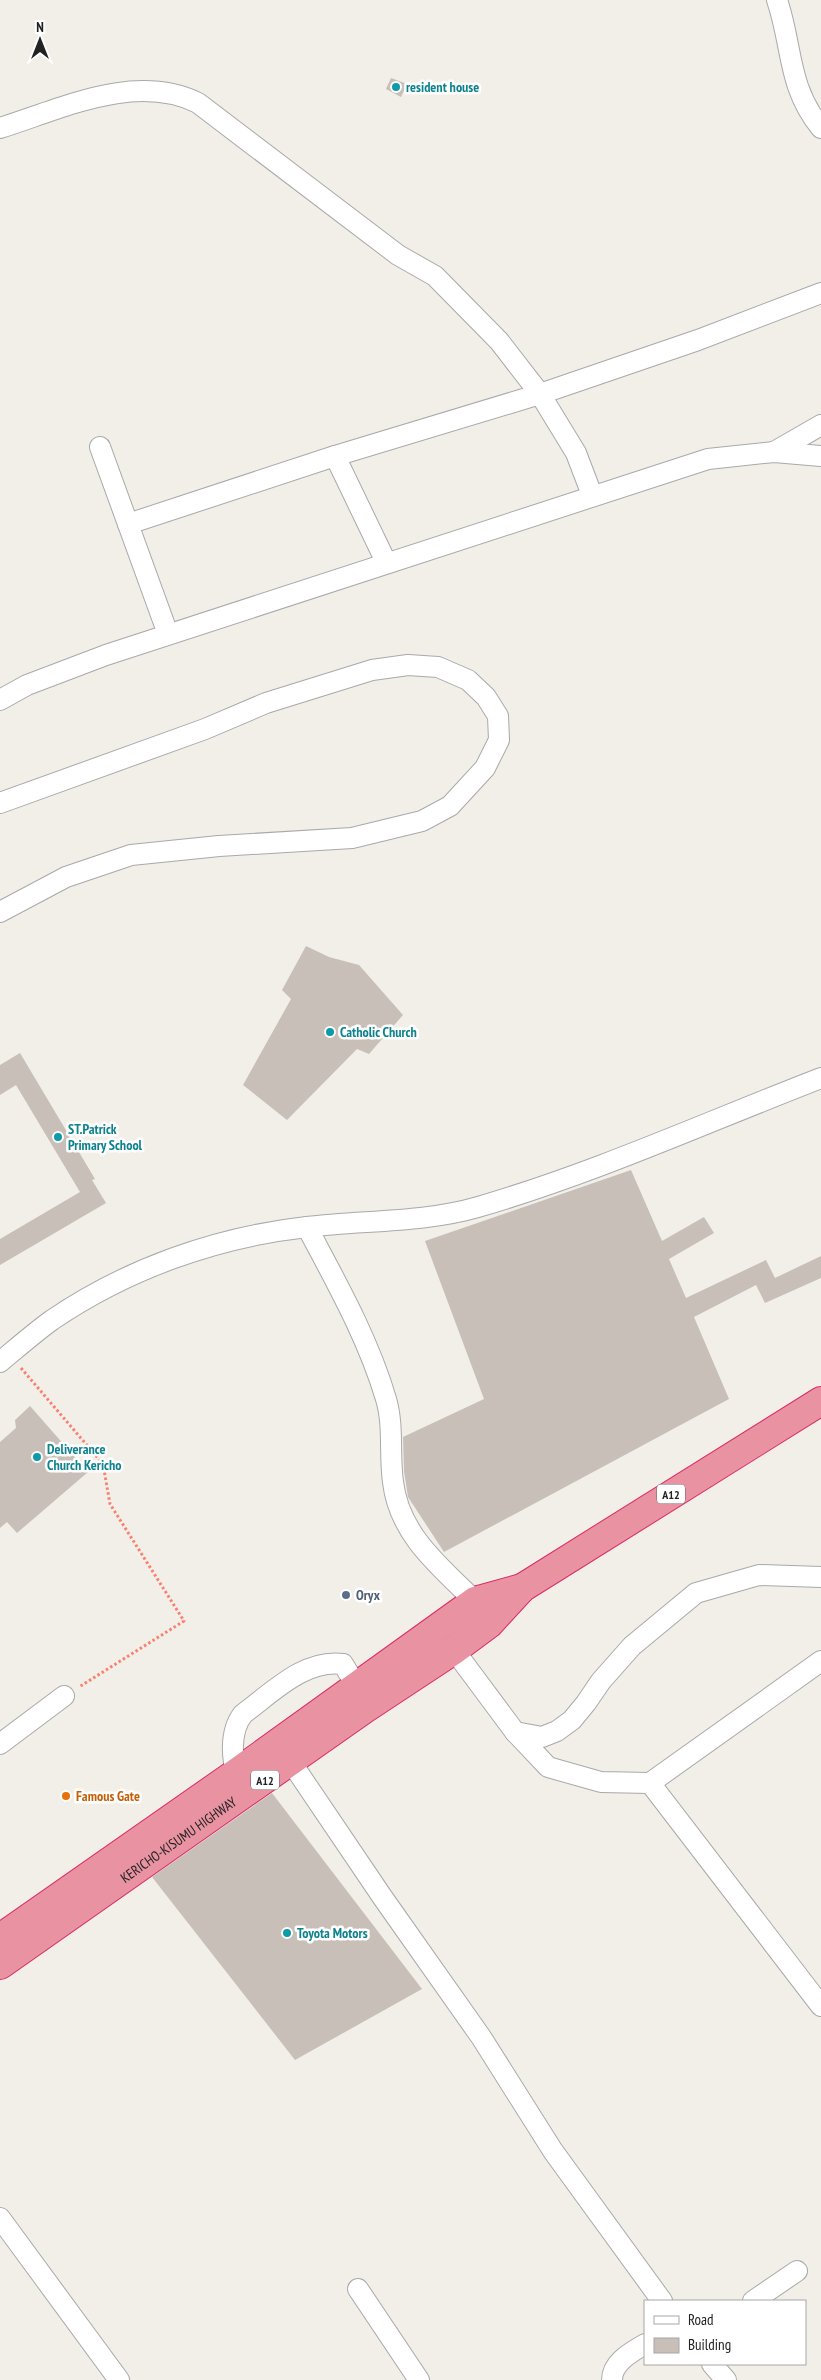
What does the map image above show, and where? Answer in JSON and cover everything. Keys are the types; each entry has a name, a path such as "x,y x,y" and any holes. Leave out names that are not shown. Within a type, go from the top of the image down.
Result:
{"highway":[{"name":"KERICHO-KISUMU HIGHWAY","path":"0,1938 240,1783 363,1696 454,1650 489,1624 522,1588 821,1401"},
{"name":"KERICHO-KISUMU HIGHWAY","path":"0,1965 92,1899 240,1783 292,1762 363,1696 475,1601 522,1588"}],"street":[{"path":"777,0 789,44 790,62 801,99 821,128"},
{"path":"0,128 90,99 121,92 147,91 183,96 198,103 398,255 435,276 499,341 540,394 576,453 592,495"},
{"path":"128,524 335,456 540,394 698,340 821,293"},
{"path":"774,452 821,426"},
{"path":"100,447 168,634"},
{"path":"0,700 27,685 168,634 592,495 647,480 708,459 774,452 821,456"},
{"path":"335,456 386,562"},
{"path":"0,803 205,729 266,703 372,670 408,665 438,667 468,680 486,697 498,716 498,740 485,768 450,806 422,821 352,838 219,846 131,855 66,877 0,912"},
{"path":"5,1358 51,1321 119,1282 191,1251 220,1242 307,1227 393,1221 475,1208 557,1181 821,1078"},
{"path":"307,1227 376,1365 390,1416 393,1483 403,1521 414,1539 475,1601 489,1624"},
{"path":"514,1732 542,1737 557,1731 572,1720 601,1681 632,1646 696,1592 759,1575 821,1577"},
{"path":"454,1650 514,1732 548,1767 601,1782 650,1783 821,1661"},
{"path":"240,1783 233,1738 238,1720 243,1714 298,1674 315,1665 332,1662 343,1664 363,1696"},
{"path":"0,1744 64,1696"},
{"path":"292,1762 383,1898 481,2037 553,2151 661,2300"},
{"path":"650,1783 821,2006"},
{"path":"0,2218 119,2380"},
{"path":"754,2300 797,2271"},
{"path":"358,2289 419,2380"},
{"path":"612,2380 612,2374 618,2363 644,2345"},
{"path":"713,2365 726,2380"}],"path":[{"path":"5,1358 103,1464 110,1504 184,1621 64,1696"}],"building":[{"name":"resident house","path":"391,78 407,84 401,97 386,89"},
{"name":"Catholic Church","path":"306,946 329,957 359,965 403,1015 369,1054 357,1049 287,1120 243,1085 291,999 282,990"},
{"path":"20,1053 95,1179 92,1180 106,1203 0,1265 0,1239 80,1192 16,1085 0,1095 0,1065"},
{"path":"631,1170 662,1241 704,1217 714,1233 669,1259 686,1298 766,1260 775,1278 821,1256 821,1278 765,1303 756,1285 694,1317 729,1399 444,1552 408,1497 404,1471 403,1437 484,1399 425,1241"},
{"name":"Deliverance Church Kericho","path":"30,1406 88,1472 17,1533 7,1522 0,1528 0,1442 16,1428 15,1420"},
{"name":"Toyota Motors","path":"272,1793 422,1989 295,2060 152,1877"}],"place":[{"name":"resident house","path":"396,87"},
{"name":"Catholic Church","path":"330,1032"},
{"name":"ST.Patrick Primary School","path":"58,1137"},
{"name":"Deliverance Church Kericho","path":"37,1457"},
{"name":"Oryx","path":"346,1595"},
{"name":"Famous Gate","path":"66,1796"},
{"name":"Toyota Motors","path":"287,1933"}]}
